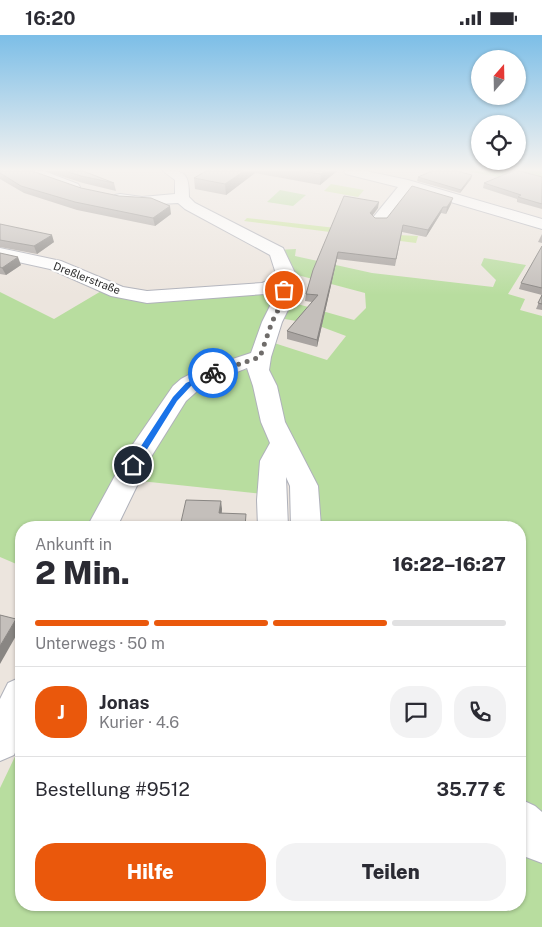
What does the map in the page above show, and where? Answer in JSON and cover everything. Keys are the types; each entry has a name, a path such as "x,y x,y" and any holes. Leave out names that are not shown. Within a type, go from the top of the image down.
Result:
{"street":[{"path":"203,213 277,252 286,273 283,300 272,322 260,357 258,370 265,386 273,422 304,486 306,521"},
{"path":"379,220 385,213"},
{"path":"497,213 542,225"},
{"name":"Dreßlerstraße","path":"0,253 55,265 118,292 147,297 265,288 286,280"},
{"path":"105,521 125,479 149,437 175,399 188,385 203,376 260,357"},
{"path":"273,521 271,500 273,461 283,444"},
{"path":"0,741 15,709"},
{"path":"526,826 542,841"}],"green space":[{"path":"247,218 418,236 416,243 244,221"},
{"path":"296,249 295,256 372,273 493,287 496,280 481,265 484,258 526,265 508,294 525,299 520,310 542,316 542,829 526,814 526,521 312,521 311,496 296,460 265,357 271,342 327,360 346,336 314,324 279,318 287,301 354,320 366,308 365,293 290,273 278,250"},
{"path":"279,289 254,354 200,373 99,521 15,521 15,563 0,557 0,292 54,319 103,290 118,295"},
{"path":"252,369 270,438 263,494 131,480 192,386 227,372"},
{"path":"15,757 15,911 526,911 526,842 542,857 542,927 0,927 0,788"}],"building":[{"path":"127,213 161,213 153,218"},
{"path":"337,213 370,213 375,218 387,218 391,213 439,213 428,230 403,225 396,259 338,252 317,340 287,331 318,295 306,294 313,270"},
{"path":"0,224 52,235 34,246 0,240"},
{"path":"542,246 542,288 521,283"},
{"path":"0,253 18,257 2,268 0,267"},
{"path":"542,295 542,304 538,303"},
{"path":"186,500 221,501 219,513 246,514 245,521 181,521"},
{"path":"0,615 15,619 15,621 0,646"}],"way so far":[{"path":"213,373 260,357 272,322 283,300 284,290"}],"route":[{"path":"133,465 149,437 175,399 188,385 203,376 213,373"}]}
